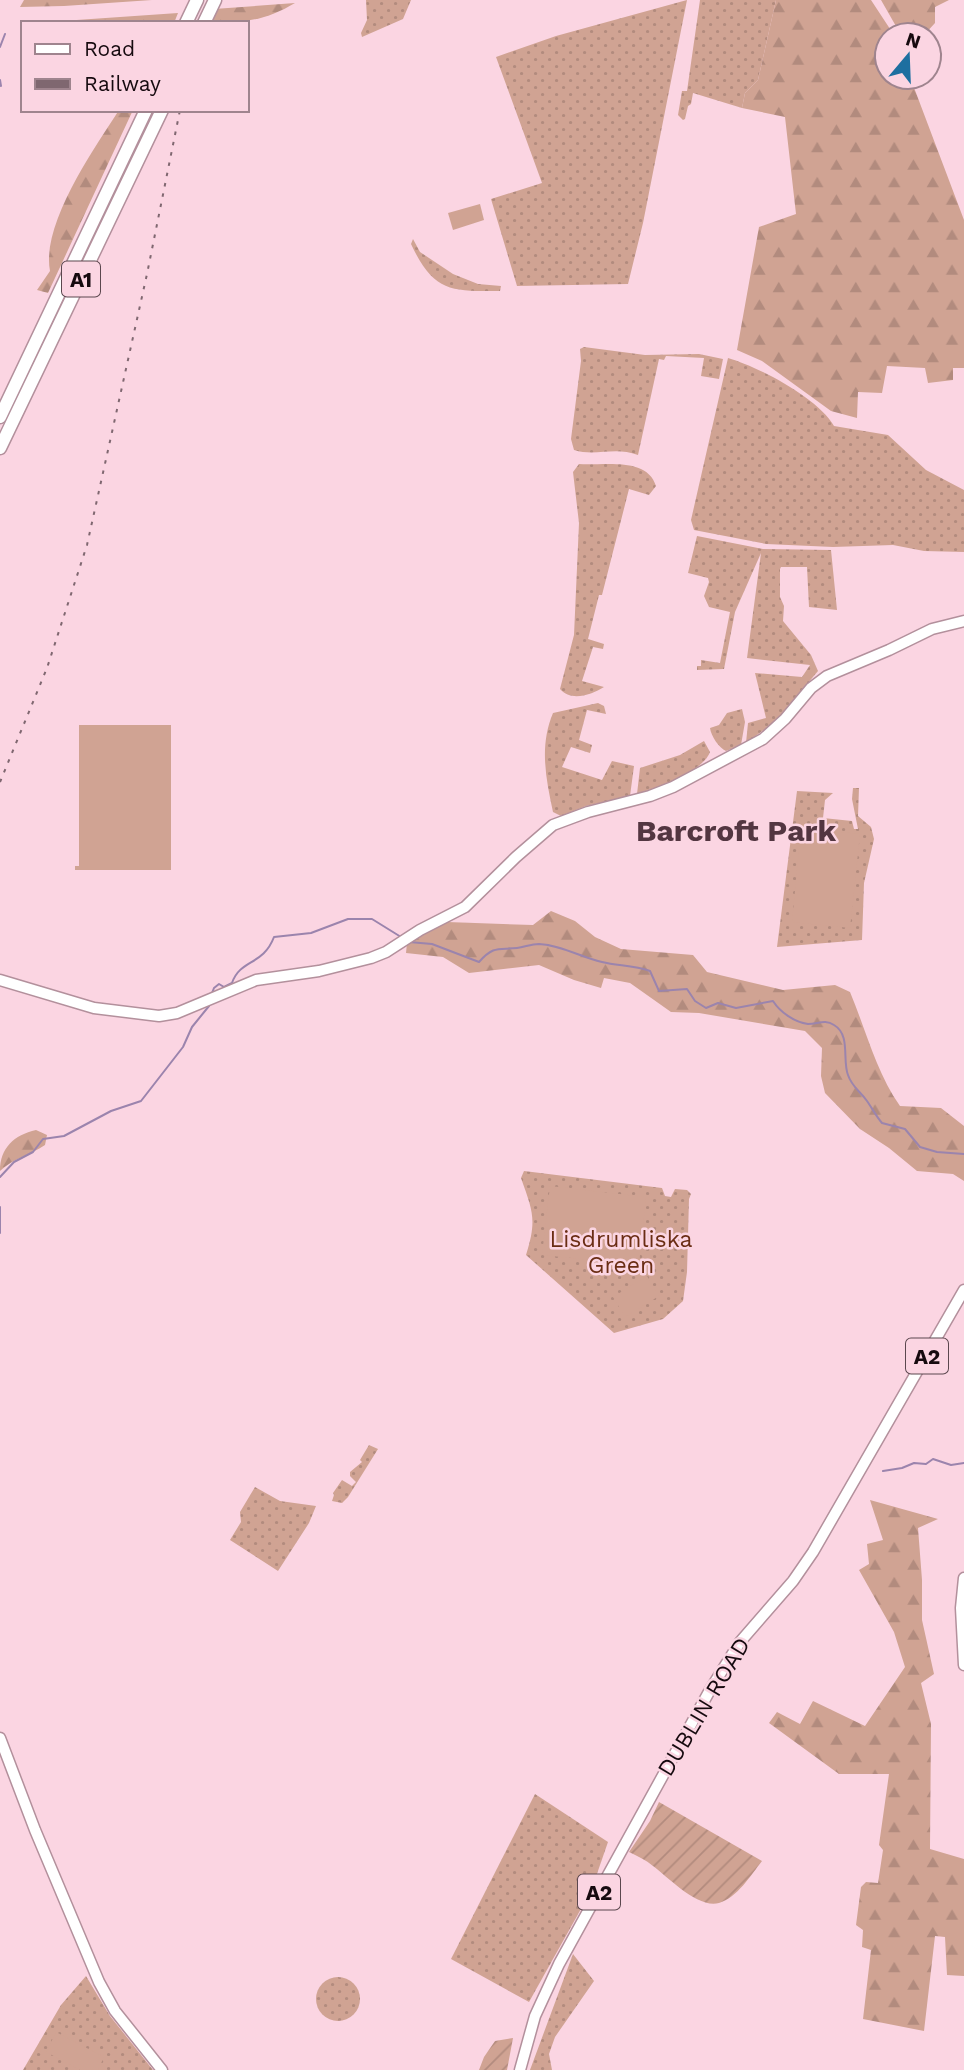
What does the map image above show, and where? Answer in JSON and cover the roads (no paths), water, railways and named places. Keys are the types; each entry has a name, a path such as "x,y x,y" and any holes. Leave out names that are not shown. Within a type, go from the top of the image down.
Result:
{"highway":[{"path":"188,21 197,0"},
{"path":"205,21 215,0"},
{"name":"A1","path":"0,416 145,112"},
{"name":"A1","path":"0,448 161,112"}],"street":[{"path":"0,980 94,1008 159,1016 177,1013 256,980 319,971 371,958 465,907 553,825 673,787 763,739 785,719 811,688 827,676 932,629 964,621"},
{"name":"DUBLIN ROAD","path":"520,2070 535,2017 559,1964 710,1690 740,1642 793,1581 819,1543 964,1290"},
{"path":"964,1578 961,1608 964,1665"},
{"path":"0,1738 40,1843 99,1982 115,2011 162,2070"}],"waterway":[{"path":"0,47 5,34"},
{"path":"0,80 1,86"},
{"path":"212,993 219,984 224,987 232,983 240,970 264,953 274,937 311,933 348,919 372,919 401,937"},
{"path":"409,942 432,944 479,962 497,949 547,945 602,962 650,971 659,991 687,989 695,1001 706,1008 718,1003 736,1008 773,1001 783,1013 798,1021 808,1024 828,1022 843,1035 846,1069 850,1079 882,1123 905,1129 920,1147 937,1152 964,1154"},
{"path":"0,1177 14,1162 33,1152 43,1139 64,1136 111,1111 141,1101 183,1047 192,1027 209,1006"},
{"path":"0,1207 0,1233"},
{"path":"883,1471 914,1463 926,1464 933,1459 951,1465 964,1463"}],"railway":[{"path":"0,782 47,668 87,545 180,112"}],"district":[{"name":"Barcroft Park","path":"736,830"}],"park label":[{"name":"Lisdrumliska Green","path":"621,1252"}]}
